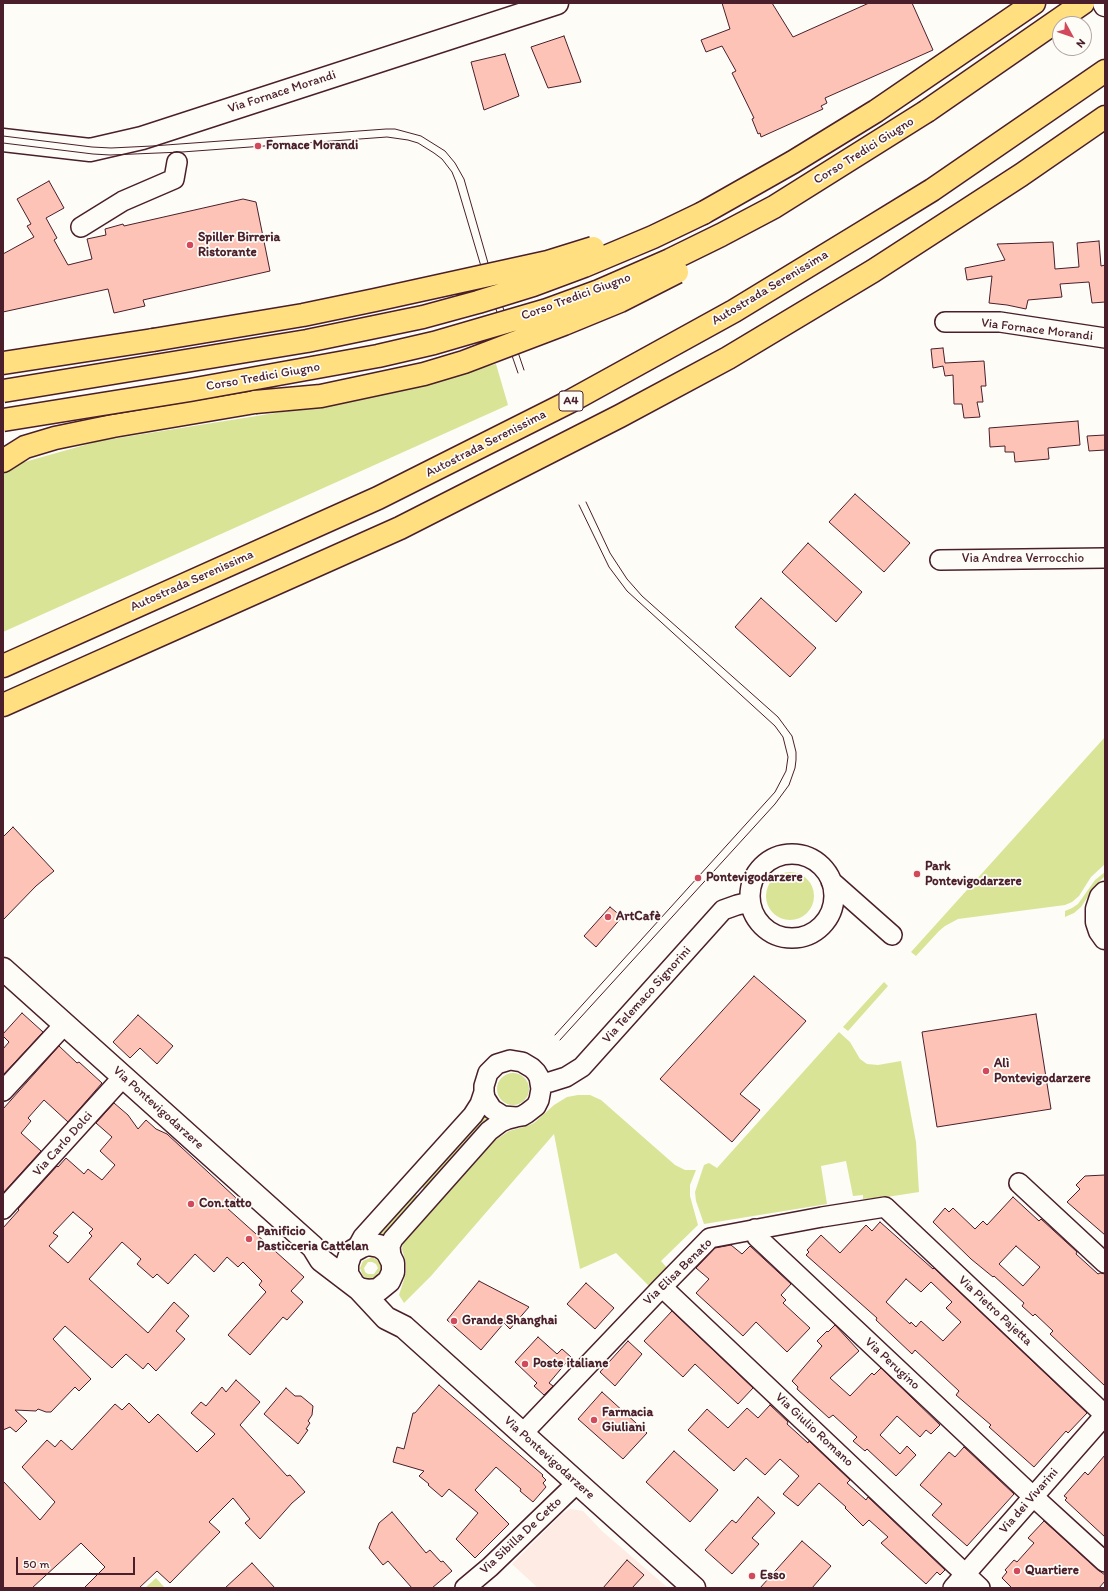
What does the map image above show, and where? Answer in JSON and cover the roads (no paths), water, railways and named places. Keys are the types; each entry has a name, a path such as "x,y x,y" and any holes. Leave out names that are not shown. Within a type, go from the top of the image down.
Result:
{"highway":[{"name":"Corso Tredici Giugno","path":"3,391 307,341 423,317 533,285 584,266 653,237 793,162 870,115 1034,3"},
{"name":"Corso Tredici Giugno","path":"3,420 190,390 378,356 441,341 547,310 599,291 676,257 774,207 927,111 1083,3"},
{"name":"Autostrada Serenissima","path":"3,666 378,498 575,399 727,315 856,237 944,182 1105,72"},
{"path":"3,705 400,528 539,458 728,358 912,246 1021,176 1105,117"},
{"path":"3,461 25,447 55,438 120,425 255,402 321,396 424,374 464,362 498,350 620,301 712,254 774,207"},
{"path":"3,363 303,315 548,262 702,212"}],"main road":[{"name":"Via Fornace Morandi","path":"3,140 90,150 142,138 557,3"},
{"path":"1105,893 1101,897 1097,909 1097,922 1100,931 1105,938"},
{"name":"Via Pontevigodarzere","path":"3,970 312,1247 321,1260 355,1285"},
{"name":"Via Pontevigodarzere","path":"312,1247 339,1256 346,1255 368,1244 374,1244 384,1249 391,1258 394,1267 392,1277 389,1281 388,1294 390,1301 404,1327"},
{"name":"Via Pontevigodarzere","path":"355,1250 350,1255 347,1264 347,1274 355,1285 386,1318 404,1327 694,1588"},
{"path":"355,1285 368,1291 378,1290 389,1281"}],"street":[{"path":"81,227 123,201 174,179 177,162"},
{"name":"Via Fornace Morandi","path":"945,322 1000,322 1105,338"},
{"name":"Via Andrea Verrocchio","path":"940,560 1105,558"},
{"path":"788,854 802,855 814,860 825,869 831,881 834,895 832,909 825,921 815,931 802,936 788,938 775,934 763,927 755,916 750,902 751,889 755,876 764,865 775,857 788,854"},
{"path":"831,881 892,935"},
{"name":"Via Telemaco Signorini","path":"540,1083 550,1082 566,1077 582,1067 723,910 750,902"},
{"path":"825,921 855,911 867,913"},
{"path":"3,1091 64,1024"},
{"path":"391,1258 390,1246 395,1235 489,1131 501,1122 527,1114 536,1106 540,1095 540,1083 536,1072 527,1064 516,1060 510,1060 498,1064 488,1073 484,1086 484,1092 485,1098 492,1109 503,1116 516,1117"},
{"name":"Via Carlo Dolci","path":"3,1210 123,1078"},
{"path":"355,1250 364,1237 473,1115 480,1104 484,1092"},
{"path":"1019,1183 1105,1263"},
{"name":"Via Elisa Benato","path":"523,1433 710,1238 885,1207"},
{"name":"Via Pietro Pajetta","path":"885,1207 1105,1415"},
{"name":"Via Perugino","path":"755,1229 757,1237 1105,1562"},
{"name":"Via Giulio Romano","path":"662,1287 959,1581 980,1588"},
{"name":"Via dei Vivarini","path":"959,1581 1105,1415"},
{"name":"Via Sibilla De Cetto","path":"464,1588 490,1567 577,1483"}],"tram line":[{"path":"3,136 111,148 386,129 395,129 421,136 445,151 455,163 464,179 488,263 524,370"},
{"path":"3,143 110,155 182,152 387,137 418,143 442,159 452,172 480,263 518,373"},
{"path":"560,1040 775,804 789,785 796,760 796,752 792,736 778,717 642,596 627,579 610,553 586,502"},
{"path":"555,1035 775,792 786,771 788,757 783,737 775,726 627,591 609,567 579,505"}],"place":[{"name":"Fornace Morandi","path":"258,146"},
{"name":"Spiller Birreria Ristorante","path":"190,245"},
{"name":"Park Pontevigodarzere","path":"917,874"},
{"name":"Pontevigodarzere","path":"698,878"},
{"name":"ArtCafè","path":"608,917"},
{"name":"Alì Pontevigodarzere","path":"986,1071"},
{"name":"Con.tatto","path":"191,1204"},
{"name":"Panificio Pasticceria Cattelan","path":"249,1239"},
{"name":"Grande Shanghai","path":"454,1321"},
{"name":"Poste italiane","path":"525,1364"},
{"name":"Farmacia Giuliani","path":"594,1420"},
{"name":"Quartiere","path":"1017,1571"},
{"name":"Esso","path":"752,1576"}]}
